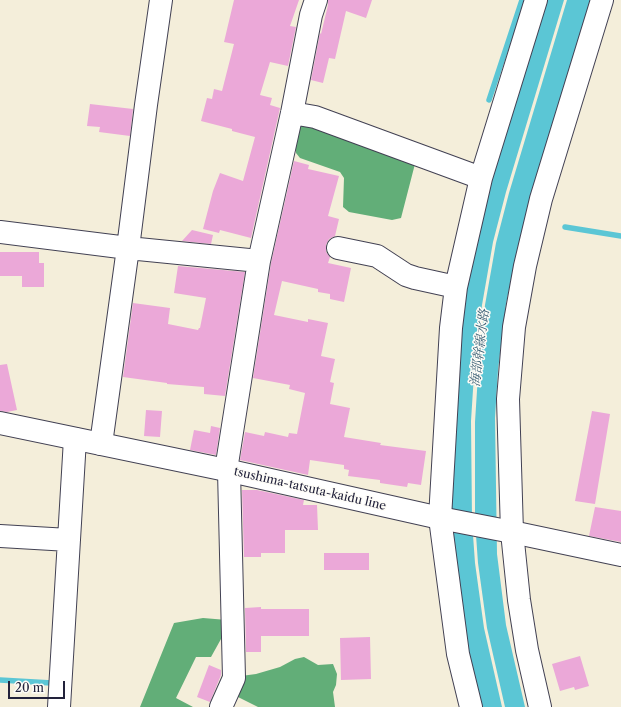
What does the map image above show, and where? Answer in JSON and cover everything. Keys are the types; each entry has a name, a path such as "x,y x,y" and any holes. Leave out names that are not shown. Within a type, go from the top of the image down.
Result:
{"street":[{"path":"101,444 161,0"},
{"path":"221,707 234,678 228,471 259,261 292,113 311,15 316,0"},
{"path":"471,707 458,654 440,518 451,328 456,286 480,178 536,0"},
{"path":"540,707 527,650 519,600 505,531 508,399 514,327 525,266 541,199 602,0"},
{"path":"292,113 315,117 480,178"},
{"path":"0,232 128,248 259,261"},
{"path":"338,248 377,256 406,275 415,278 456,286"},
{"name":"tsushima-tatsuta-kaidu line","path":"0,423 440,518 621,555"},
{"path":"60,707 75,439"},
{"path":"0,536 69,540"}],"green space":[{"path":"300,120 416,160 401,218 392,220 349,212 343,207 344,178 340,172 300,158 296,153 295,134"},
{"path":"203,618 227,620 227,629 211,657 196,657 176,698 193,707 140,707 174,623"},
{"path":"304,657 318,665 333,664 337,674 336,685 333,692 335,707 258,707 234,695 241,676 256,674 280,667 295,659"}],"water":[{"path":"543,0 564,0 506,192 493,242 482,305 474,374 471,421 472,521 475,563 484,628 502,707 480,707 465,638 450,517 458,333 488,182"},
{"path":"567,0 591,0 531,195 518,246 506,304 498,370 495,418 497,554 506,625 525,707 505,707 487,628 478,563 475,521 475,422 478,375 485,305 496,243 509,193"}],"building":[{"path":"234,0 299,0 290,26 296,27 288,66 270,62 260,95 272,98 270,105 280,108 251,238 220,230 219,233 203,229 213,191 220,173 243,181 255,137 201,121 207,98 212,99 214,89 222,91 234,44 224,42"},
{"path":"328,0 372,0 366,18 346,11 335,59 329,58 323,83 311,80"},
{"path":"90,104 133,109 130,136 99,132 100,127 87,126"},
{"path":"294,161 309,165 308,169 339,176 328,216 339,219 335,236 329,239 326,245 326,252 330,257 328,263 351,268 344,302 330,299 330,294 318,292 318,289 282,281 274,315 308,322 308,319 328,323 321,356 335,359 330,382 334,383 330,404 350,408 344,437 381,443 380,445 426,451 421,485 408,483 407,487 380,483 380,480 348,476 349,470 344,469 344,465 310,460 308,475 240,460 245,432 264,436 265,432 288,437 289,433 297,434 305,393 289,389 290,385 253,378 271,263"},
{"path":"192,230 213,235 211,244 182,241"},
{"path":"0,252 39,252 39,263 44,263 44,287 22,287 22,276 0,276"},
{"path":"178,266 245,272 225,396 204,394 204,387 167,384 123,377 133,303 170,308 168,324 198,330 200,328 206,298 174,293"},
{"path":"7,364 17,410 7,412 0,411 0,365"},
{"path":"146,410 162,411 160,437 144,436"},
{"path":"592,411 610,414 595,504 575,501"},
{"path":"211,426 220,428 216,455 190,450 194,430 210,433"},
{"path":"242,490 257,490 304,500 303,505 317,505 318,530 285,530 285,553 261,553 261,557 244,557"},
{"path":"595,507 621,511 621,542 589,536"},
{"path":"324,553 369,553 369,570 324,570"},
{"path":"261,607 261,609 309,609 309,636 261,636 261,652 246,652 245,608"},
{"path":"370,637 371,679 341,680 340,638"},
{"path":"580,656 589,686 575,690 574,687 560,691 552,664"},
{"path":"209,665 221,670 221,675 210,702 197,697"}],"waterway":[{"path":"489,100 522,0"},
{"path":"565,227 621,236"},
{"path":"0,680 52,683"}],"water label":[{"name":"海部幹線水路","path":"480,348"}]}
